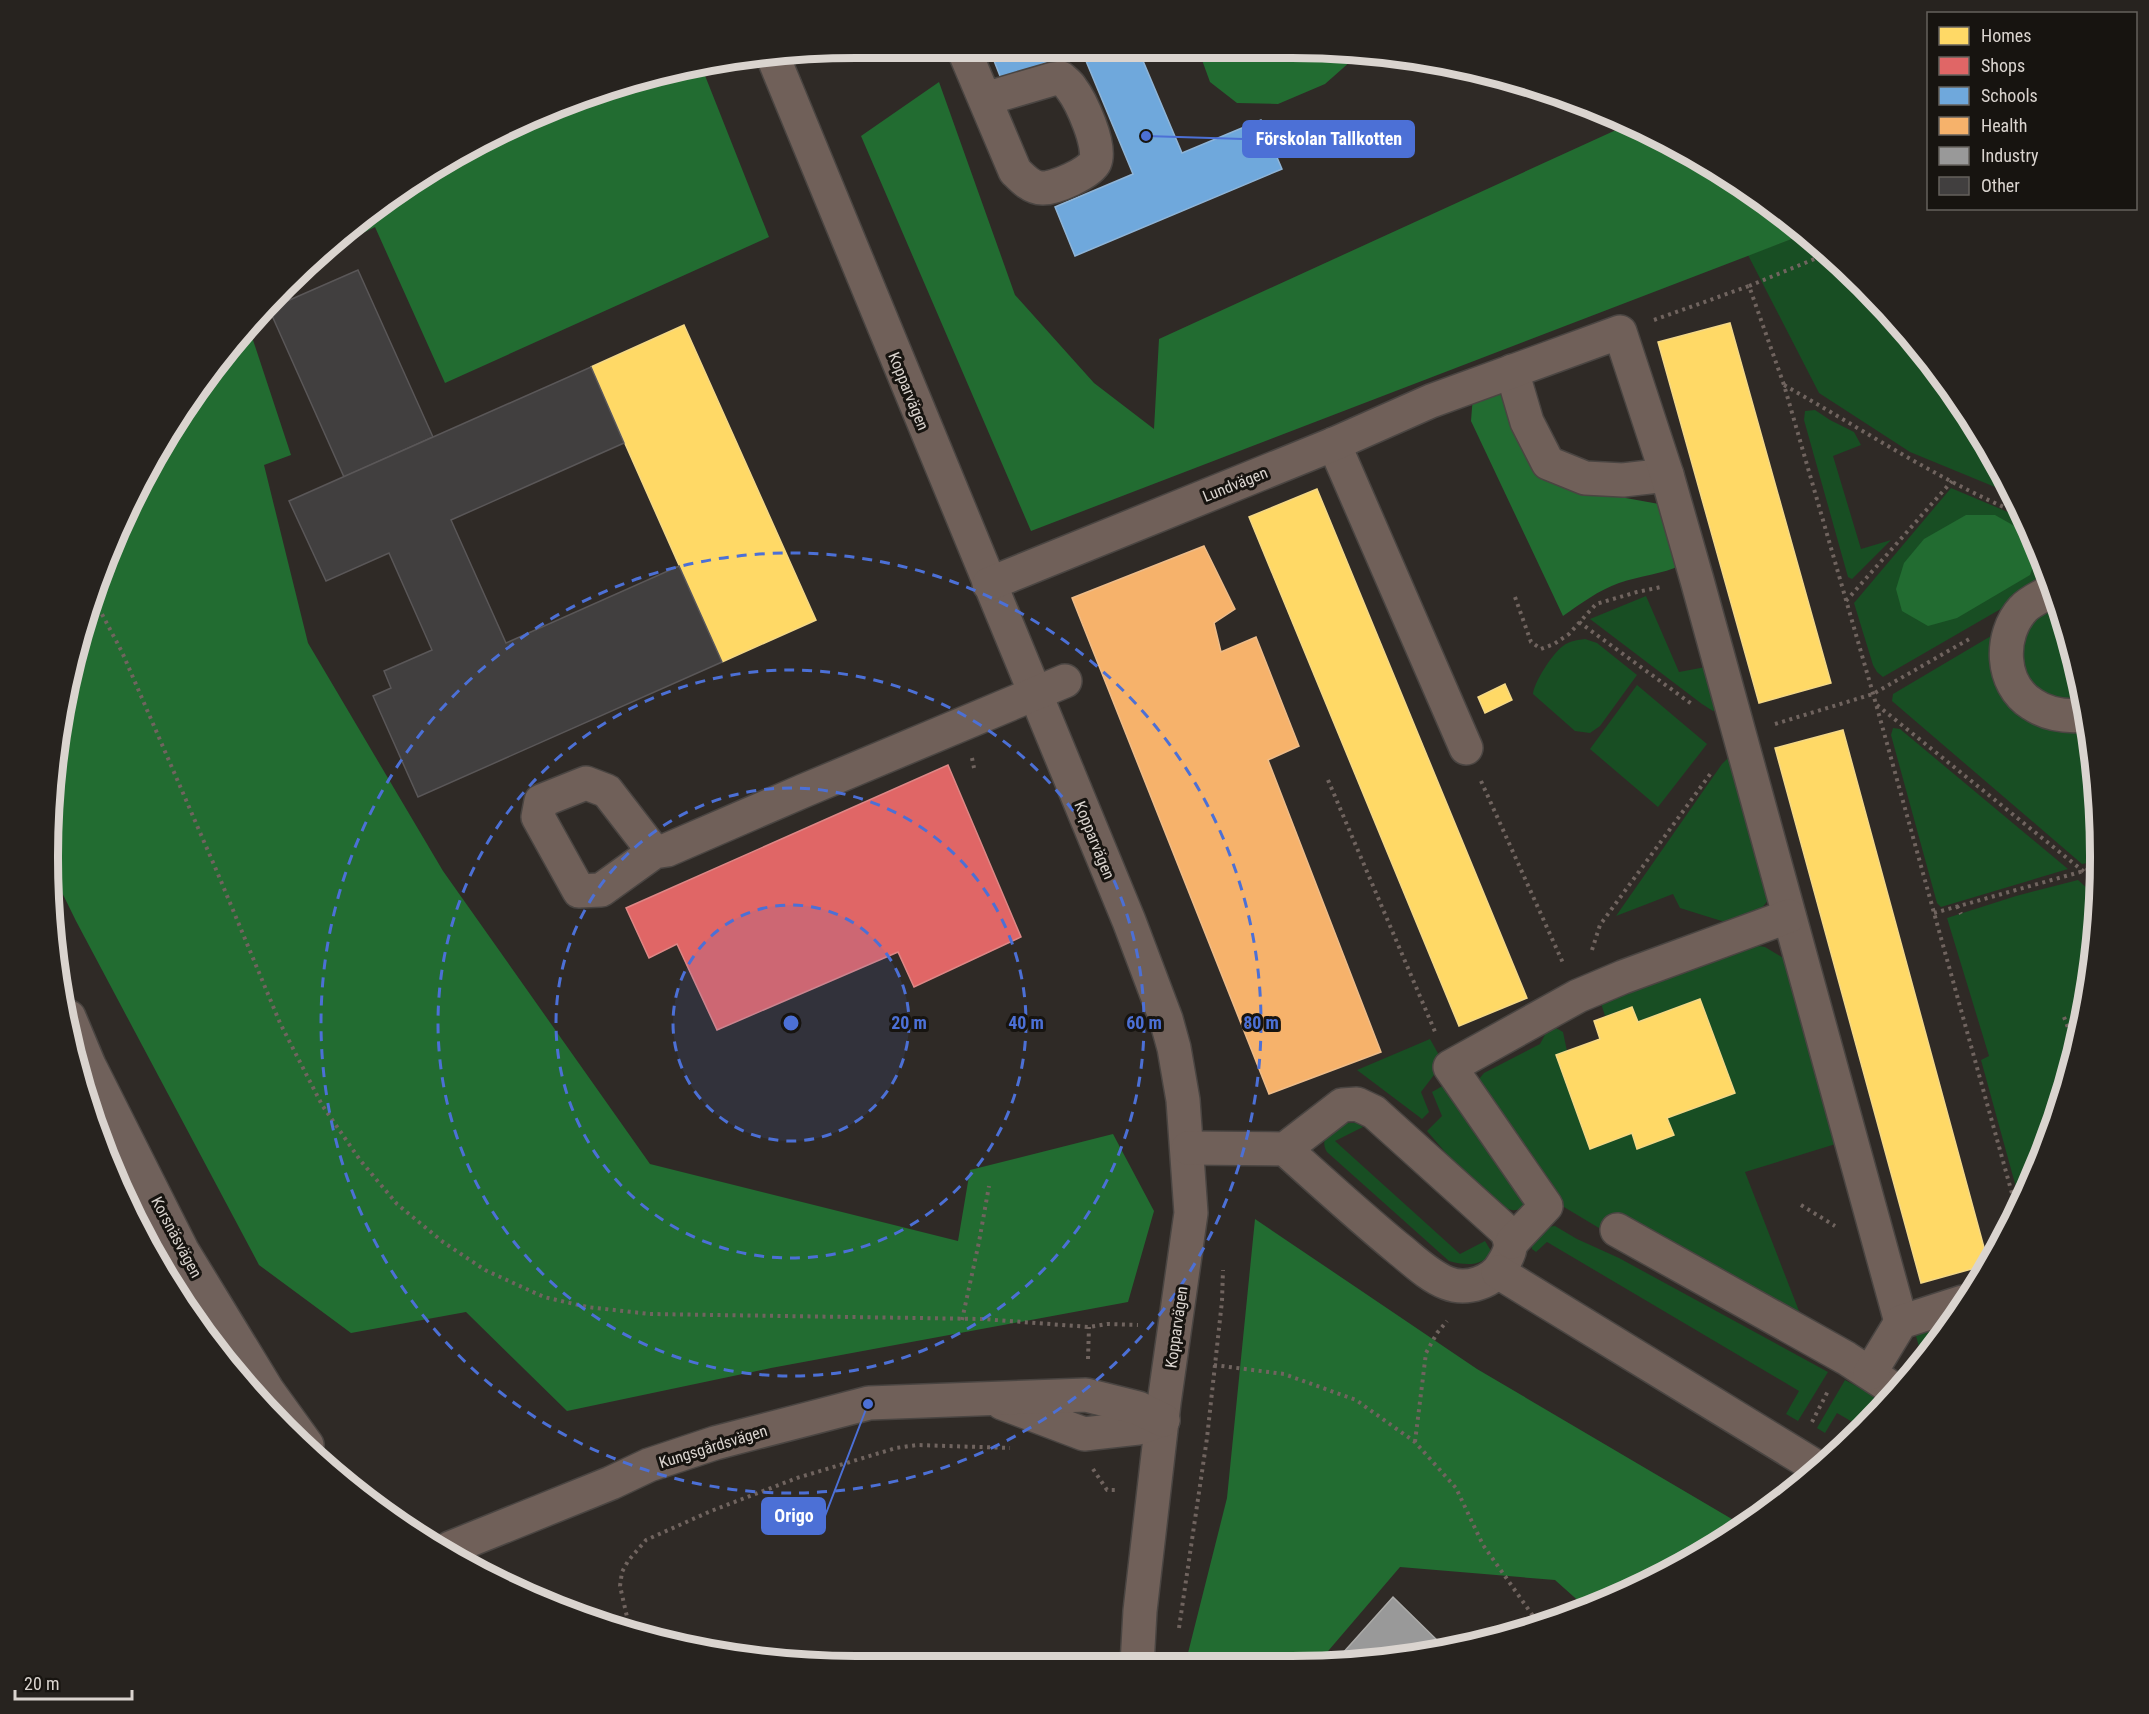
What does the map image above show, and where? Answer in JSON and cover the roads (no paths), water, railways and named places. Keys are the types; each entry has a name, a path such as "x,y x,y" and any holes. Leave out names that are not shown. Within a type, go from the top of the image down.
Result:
{"main road":[{"name":"Korsnäsvägen","path":"84,1054 182,1250 268,1391 285,1415"}],"street":[{"path":"967,58 985,99"},
{"name":"Kopparvägen","path":"776,63 1129,921 1166,1019 1174,1048 1188,1148 1191,1213 1163,1420 1140,1611 1138,1656"},
{"name":"Lundvägen","path":"989,584 1334,444 1431,401 1620,332 1667,475"},
{"path":"1512,371 1527,422 1548,463 1585,478 1623,480 1667,475 1901,1322 1883,1382 1846,1358 1617,1230"},
{"path":"1334,444 1466,748"},
{"path":"2046,594 2023,608 2009,633 2006,662 2010,678 2031,704 2048,712 2068,717 2078,716"},
{"path":"654,852 667,850 1065,681"},
{"path":"1512,1242 1546,1206 1450,1067 1578,996 1623,977 1789,916"},
{"path":"1188,1148 1285,1149 1342,1105 1357,1104 1374,1112 1506,1231 1512,1242 1511,1250 1484,1279"},
{"path":"1285,1149 1381,1235 1431,1275 1450,1284 1484,1279 1810,1463"},
{"path":"1901,1322 1953,1305"},
{"name":"Kungsgårdsvägen","path":"454,1546 611,1483 649,1465 715,1443 869,1403 1086,1395 1138,1408 1163,1420"}],"place":[{"name":"Förskolan Tallkotten","path":"1146,136"},
{"name":"Origo","path":"868,1404"}]}
